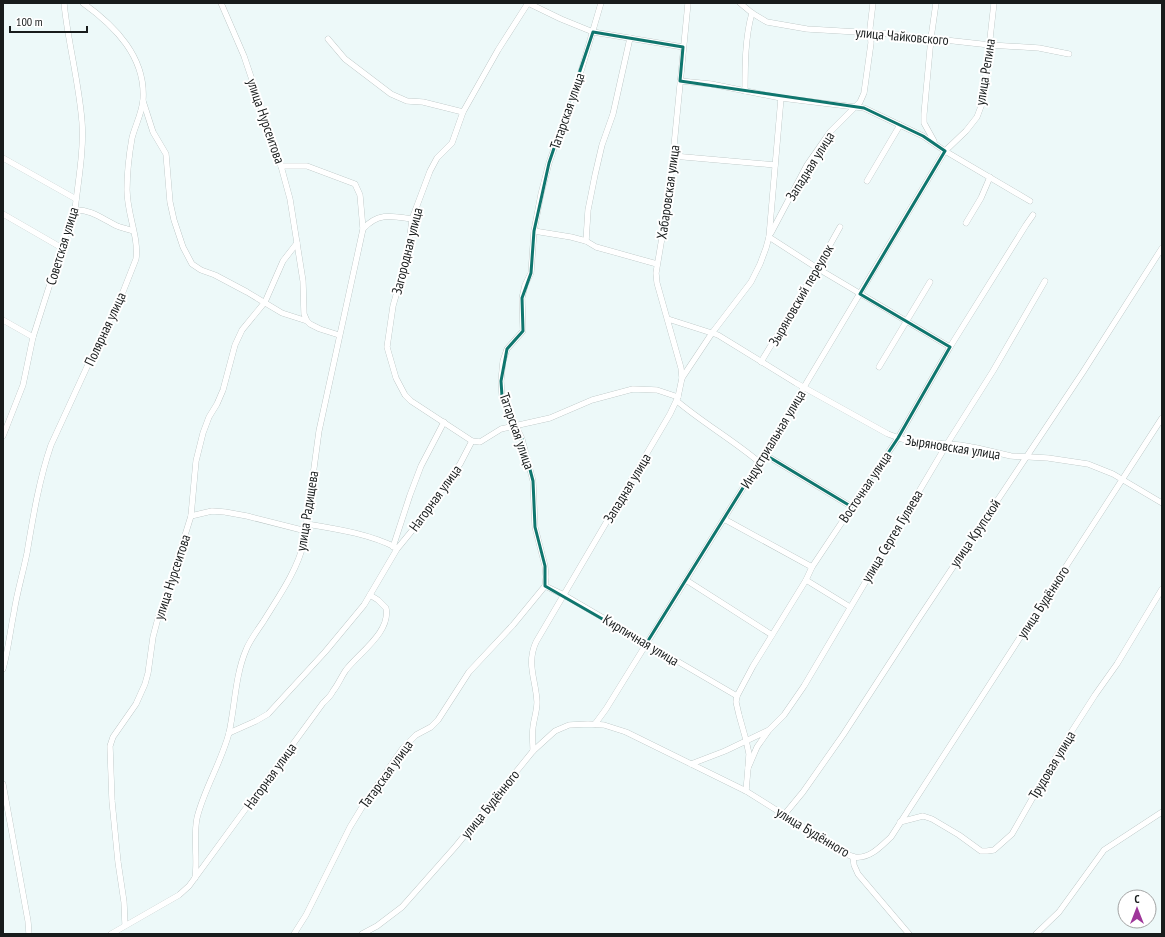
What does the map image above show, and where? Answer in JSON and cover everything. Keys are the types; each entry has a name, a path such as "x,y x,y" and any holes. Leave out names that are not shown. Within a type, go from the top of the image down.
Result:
{"street":[{"name":"Советская улица","path":"3,434 23,385 32,338 72,215 75,210 81,171 82,123 78,85 66,25 64,3"},
{"name":"Полярная улица","path":"3,669 8,652 14,612 47,457 92,356 117,307 136,259 136,239 129,212 127,191 132,138 143,101 142,84 138,64 130,48 118,34 102,18 83,3"},
{"name":"улица Нурсеитова","path":"221,3 244,56 281,166 290,199 298,243 304,314 307,321"},
{"path":"528,3 560,20 593,32 683,48"},
{"name":"Загородная улица","path":"472,441 411,401 405,395 396,378 387,347 393,306 408,253 412,219 430,171 437,158 452,144 463,112 498,50 528,3"},
{"name":"Татарская улица","path":"294,934 306,915 350,827 403,748 416,735 431,727 438,720 469,672 513,625 545,586 545,566 535,527 533,481 522,439 502,396 501,381 503,361 507,349 523,331 522,298 525,285 531,273 534,231 549,163 579,78 601,3"},
{"name":"Хабаровская улица","path":"682,378 681,368 657,283 657,264 667,208 688,3"},
{"name":"улица Чайковского","path":"740,3 752,13 767,22 807,29 1039,48 1069,54"},
{"path":"859,104 864,93 873,3"},
{"path":"936,3 931,38 924,114 924,123 936,144"},
{"name":"улица Репина","path":"945,151 966,131 977,117 983,101 994,3"},
{"path":"745,91 749,22 752,13"},
{"path":"586,241 588,210 595,175 602,145 613,114 630,38"},
{"path":"328,39 345,59 391,94 407,101 423,102 463,112"},
{"path":"680,81 711,84 781,98 859,104 864,108 923,136 945,151 1030,201"},
{"name":"Западная улица","path":"769,237 781,98"},
{"path":"143,101 153,132 166,154 170,202 174,220 183,247 192,264 265,302 282,313 307,321 320,329 339,335"},
{"name":"Западная улица","path":"533,752 533,726 537,703 531,660 536,642 658,435 677,399 682,378 712,334 751,282 760,264 769,237 807,165 830,132 859,104"},
{"path":"867,180 900,125"},
{"name":"Индустриальная улица","path":"595,724 606,709 724,520 945,151"},
{"path":"673,156 775,165"},
{"path":"3,158 76,200"},
{"name":"улица Радищева","path":"195,878 195,836 197,819 204,796 222,755 228,733 239,673 246,650 295,568 302,552 319,431 363,228 360,195 355,184 307,166 281,166"},
{"path":"966,223 981,198 990,177"},
{"path":"75,210 90,212 119,227 133,231"},
{"path":"3,214 62,248"},
{"name":"Восточная улица","path":"737,696 772,634 806,580 812,567 898,438 950,347 1033,215"},
{"path":"363,228 369,221 375,218 391,216 412,219"},
{"name":"Зыряновский переулок","path":"761,362 840,227"},
{"path":"534,231 586,241 596,247 657,264"},
{"path":"769,237 817,268 950,347"},
{"name":"улица Нурсеитова","path":"125,925 124,902 118,862 112,801 110,746 113,736 136,704 145,684 153,637 158,618 165,601 191,516 196,461 203,433 209,417 223,390 235,345 242,330 265,302 283,261 298,243"},
{"name":"улица Крупской","path":"784,815 803,792 843,735 1026,456 1083,372 1162,248"},
{"name":"улица Сергея Гуляева","path":"746,791 748,768 757,747 769,730 784,715 804,686 850,606 947,444 993,371 1045,281"},
{"path":"879,367 930,282"},
{"name":"Зыряновская улица","path":"668,319 728,341 804,387 888,434 898,438 919,442 977,448 1011,456 1048,458 1088,464 1104,470 1162,502"},
{"path":"3,320 32,338"},
{"path":"472,441 480,442 501,429 550,418 592,400 633,389 657,390 677,399 686,409 724,434 759,462"},
{"name":"улица Будённого","path":"362,934 377,926 407,901 456,846 533,752 555,731 569,725 604,725 626,732 746,791 853,857 863,857 877,850 891,837 1162,418"},
{"path":"307,524 371,538 395,548 410,495 421,466 444,422"},
{"name":"Нагорная улица","path":"228,733 268,714 345,629 370,595 395,548 415,527 460,464 472,441"},
{"path":"764,454 852,507"},
{"path":"191,516 212,511 225,512 306,531"},
{"path":"724,520 812,567"},
{"path":"686,580 772,634"},
{"path":"806,580 850,606"},
{"name":"Кирпичная улица","path":"545,586 564,595 737,696"},
{"name":"Трудовая улица","path":"900,823 923,816 932,819 959,835 981,851 994,850 1002,844 1012,834 1061,748 1094,695 1117,664 1162,589"},
{"name":"Нагорная улица","path":"112,934 125,925 179,895 189,886 323,703 333,692 347,669 367,649 383,627 387,619 386,608 370,595"},
{"path":"737,696 736,702 749,754 748,768"},
{"path":"692,764 725,751 769,730"},
{"path":"3,784 29,934"},
{"path":"1036,934 1059,912 1104,850 1162,812"},
{"path":"853,857 854,865 858,874 909,934"}],"highlighted area":[{"path":"593,32 683,47 680,81 864,108 923,136 945,151 860,294 950,347 898,438 852,507 764,454 646,644 545,586 545,566 535,527 533,481 522,439 502,396 501,381 507,349 523,331 522,298 531,273 534,231 549,163"}]}
